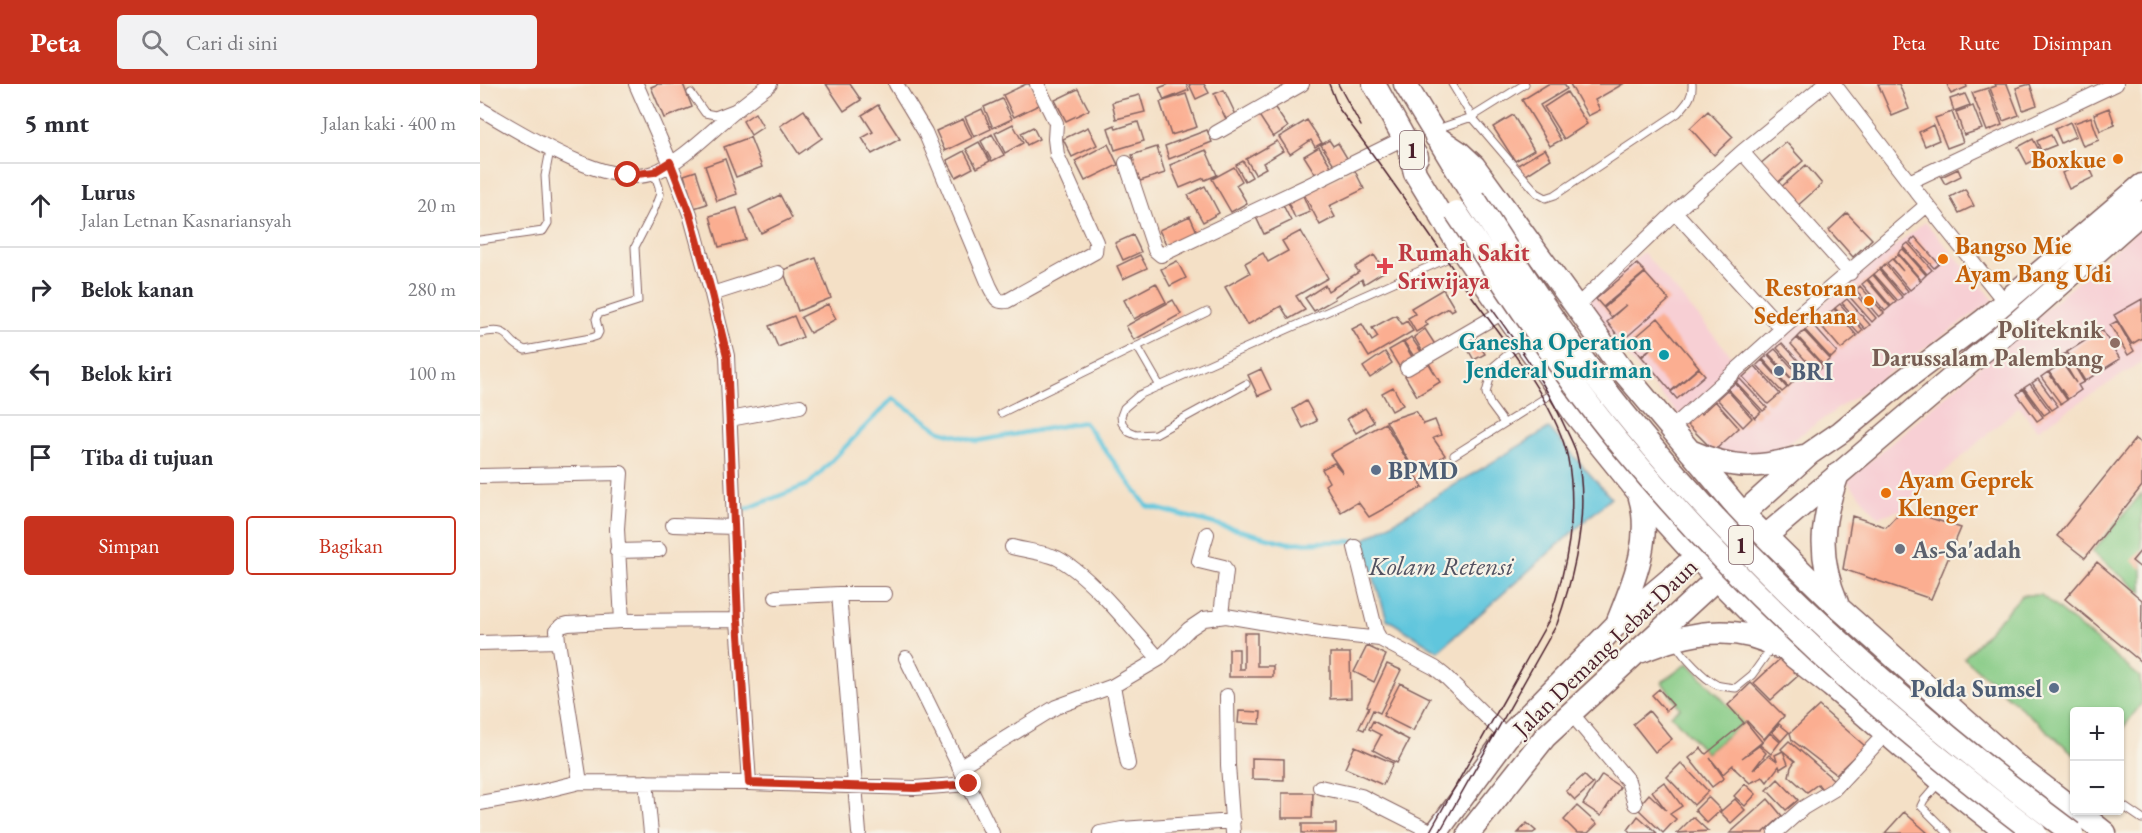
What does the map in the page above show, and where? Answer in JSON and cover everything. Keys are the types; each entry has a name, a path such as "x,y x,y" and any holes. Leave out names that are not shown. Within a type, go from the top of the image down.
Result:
{"highway":[{"name":"1","path":"1374,84 1406,141 1465,205 1630,421 1720,524 1868,666 2005,783 2072,833"},
{"name":"1","path":"1405,84 1434,134 1465,205 1546,346 1626,451 1682,515 1776,612 1834,667 1929,748 2035,833"},
{"path":"1434,134 1474,166 1626,375 1764,537 1839,608 2017,766 2070,806"},
{"path":"1406,141 1415,173 1463,252 1574,413 1638,492 1716,578 1794,657 1941,781 2007,833"},
{"path":"1689,450 1727,465 1745,466 1779,463 1809,454 1841,432 2005,302 2142,185"},
{"name":"Jalan Demang Lebar Daun","path":"1469,833 1545,737 1716,578 2020,320 2142,212"},
{"path":"1574,413 1593,421 1609,421 1627,404 1629,399 1626,375"},
{"name":"Jalan Demang Lebar Daun","path":"1435,833 1507,737 1618,623 1809,454"},
{"path":"1838,474 1827,510 1823,539 1825,569 1839,608"},
{"path":"1618,623 1632,586 1642,546 1644,515 1638,492"},
{"path":"1632,656 1674,639 1725,632 1746,634 1794,657"},
{"path":"1831,686 1826,663 1831,650 1839,640 1844,636 1857,635 1875,640"},
{"path":"2081,815 2099,829"}],"street":[{"path":"636,84 690,214 727,356 738,620 749,783"},
{"path":"480,109 550,150 604,171 636,175 654,172 670,162 705,138 770,84"},
{"path":"896,84 925,132 990,287 997,300 1004,302 1095,252 1096,248 1096,242 1057,155 1056,123 1037,84"},
{"path":"1216,133 1302,84"},
{"path":"1576,308 1675,212 1742,152 1825,84"},
{"path":"1834,84 2005,302"},
{"path":"1909,182 2116,84"},
{"path":"1126,163 1155,250 1161,255 1406,141"},
{"path":"1742,152 1850,273"},
{"path":"1672,428 1927,205"},
{"path":"1675,212 1782,330"},
{"path":"712,294 778,273"},
{"path":"1407,368 1503,312"},
{"path":"730,419 800,406"},
{"path":"480,476 620,473 617,551 622,621"},
{"path":"673,525 734,527"},
{"path":"1207,534 1199,561 1224,567 1226,571 1221,615"},
{"path":"1012,547 1052,556 1077,571 1159,658"},
{"path":"1355,547 1376,632 1380,639"},
{"path":"617,551 659,550"},
{"path":"839,594 857,786 859,833"},
{"path":"776,597 885,594"},
{"path":"959,767 1056,707 1113,686 1159,658 1196,624 1204,619 1221,615 1325,633 1380,639 1435,668 1507,737"},
{"path":"580,782 557,630 564,625 622,621 738,620"},
{"path":"480,643 558,641"},
{"path":"906,657 992,833"},
{"path":"1113,686 1128,764"},
{"path":"1100,833 1233,827 1228,765 1227,696"},
{"path":"1571,713 1628,781 1635,804"},
{"path":"1775,833 1803,808 1833,790 1886,733"},
{"path":"480,803 580,782 749,783 915,788 969,784"},
{"path":"646,782 651,833"},
{"path":"1320,787 1361,796 1435,833"}],"lane":[{"path":"1452,84 1472,117 1537,193 1546,198 1556,195 1678,113 1693,93 1692,84"},
{"path":"1434,134 1472,117 1525,84"},
{"path":"691,93 705,113 715,115 747,102"},
{"path":"480,240 545,229 548,223 545,176 550,150"},
{"path":"480,333 496,330 506,333 525,350 591,338 597,336 599,332 596,319 598,314 638,301 636,243 650,219 660,194 654,172"},
{"path":"1246,384 1155,435 1136,435 1129,432 1122,423 1121,416 1124,408 1139,395 1463,252"},
{"path":"1001,413 1207,312"},
{"path":"1504,423 1490,404 1486,393 1493,367 1525,343"},
{"path":"1137,346 1160,386"},
{"path":"1454,455 1558,390"},
{"path":"1674,639 1680,650 1707,678 1719,686 1736,688 1752,675 1773,645"},
{"path":"1941,781 1921,806 1948,833"},
{"path":"2124,807 2142,819"}],"shaded area":[{"path":"1925,222 1994,300 1774,453 1737,457 1712,453 1583,306 1643,252 1742,368"},
{"path":"2142,226 2142,362 2037,430 2019,406 1903,509 1878,517 1847,481"}],"green space":[{"path":"2142,493 2142,593 2092,552"},
{"path":"2022,595 2041,595 2140,677 2142,703 2124,727 2124,707 2070,707 2070,751 1964,658"},
{"path":"1688,663 1744,722 1706,753 1671,715 1680,708 1662,682"}],"water":[{"name":"Kolam Retensi","path":"1549,428 1611,498 1438,651 1387,619 1362,541"}],"building":[{"path":"658,84 683,84 692,107 664,118 651,87"},
{"path":"826,84 850,84 861,100 844,111"},
{"path":"1026,84 1031,84 1041,104 1014,117 1003,95"},
{"path":"1169,84 1186,84 1189,90 1164,100 1159,88"},
{"path":"1189,84 1204,84 1209,93 1196,99"},
{"path":"1548,84 1564,84 1567,89 1540,105 1561,140 1550,146 1522,100"},
{"path":"1570,84 1623,84 1595,100 1600,110 1588,116"},
{"path":"1878,84 1899,84 1909,109 1892,116"},
{"path":"1947,84 1966,84 1967,87 1951,94"},
{"path":"1995,84 2007,84 2019,115 2003,121 1990,88 1996,86"},
{"path":"2030,84 2037,105 2023,110 2016,88"},
{"path":"1988,88 2002,125 1987,131 1972,93"},
{"path":"1078,89 1089,110 1066,121 1055,100"},
{"path":"1224,90 1236,115 1226,119 1214,94"},
{"path":"1567,92 1587,124 1564,139 1544,107"},
{"path":"1186,94 1197,127 1171,135 1160,102"},
{"path":"1965,94 1970,105 1954,111 1950,99"},
{"path":"1140,95 1145,112 1116,119 1112,102"},
{"path":"1002,99 1012,119 993,128 984,107"},
{"path":"878,105 900,139 872,154 862,138 873,132 862,115"},
{"path":"1273,105 1288,127 1273,137 1258,114"},
{"path":"1973,106 1982,129 1964,135 1956,112"},
{"path":"2109,108 2115,125 2100,131 2094,114"},
{"path":"982,109 991,129 974,137 965,117"},
{"path":"804,110 822,138 799,154 780,126"},
{"path":"1708,111 1733,137 1714,155 1690,128"},
{"path":"1952,112 1963,142 1947,148 1935,118"},
{"path":"755,113 763,127 751,135 743,121"},
{"path":"1513,115 1534,150 1515,161 1493,127"},
{"path":"2091,117 2099,140 2083,146 2074,123"},
{"path":"963,119 972,138 945,151 936,131"},
{"path":"1307,120 1322,143 1315,147 1311,140 1290,154 1279,137"},
{"path":"1138,122 1144,141 1115,150 1108,128 1115,125 1116,129"},
{"path":"2070,122 2076,136 2061,143 2055,129"},
{"path":"1013,124 1023,143 1005,153 995,133"},
{"path":"1933,125 1939,140 1925,146 1919,132"},
{"path":"1033,127 1039,139 1027,145 1021,133"},
{"path":"1088,127 1097,145 1072,157 1063,139"},
{"path":"1207,130 1212,142 1169,159 1165,146"},
{"path":"992,134 1004,155 992,161 981,141"},
{"path":"2051,135 2056,145 2041,151 2037,141"},
{"path":"750,137 762,167 736,177 724,147"},
{"path":"2033,139 2042,156 2027,164 2018,147"},
{"path":"1329,140 1333,146 1338,143 1347,158 1335,166 1321,145"},
{"path":"1277,141 1283,151 1263,163 1266,168 1255,174 1246,159"},
{"path":"979,142 990,161 977,168 966,149"},
{"path":"1786,142 1803,161 1776,184 1759,165"},
{"path":"1108,144 1118,165 1085,181 1075,161"},
{"path":"1157,147 1165,173 1140,181 1137,173 1132,174 1128,162 1134,161 1132,155"},
{"path":"1319,147 1331,166 1316,175 1304,156"},
{"path":"1545,149 1551,159 1523,177 1516,166"},
{"path":"1206,150 1217,175 1180,188 1170,165"},
{"path":"964,151 973,168 956,177 947,160"},
{"path":"725,159 737,194 717,201 705,166"},
{"path":"1243,161 1252,177 1245,181 1236,165"},
{"path":"2087,162 2094,177 2069,189 2062,173"},
{"path":"1806,165 1822,184 1795,208 1779,189"},
{"path":"1234,167 1242,181 1236,185 1247,203 1231,212 1212,179"},
{"path":"1354,169 1364,189 1329,206 1335,217 1320,225 1304,194"},
{"path":"1958,169 1961,176 1945,184 1941,177"},
{"path":"696,171 707,204 694,208 684,175"},
{"path":"1205,186 1219,213 1203,222 1188,195"},
{"path":"1965,189 1974,206 1959,213 1950,197"},
{"path":"1302,193 1310,212 1295,218 1287,200"},
{"path":"780,195 792,218 761,233 749,210"},
{"path":"1282,203 1291,221 1264,234 1255,215"},
{"path":"737,208 746,240 719,247 710,216"},
{"path":"1847,213 1872,239 1853,257 1829,230"},
{"path":"1190,216 1197,232 1167,246 1159,230"},
{"path":"1301,231 1328,278 1296,296 1305,310 1289,319 1281,306 1247,325 1225,287 1250,273 1245,263 1263,253 1268,262 1288,251 1282,241"},
{"path":"1133,235 1141,252 1123,260 1115,243"},
{"path":"1915,237 1939,264 1934,268 1910,242"},
{"path":"1908,243 1932,270 1927,274 1903,247"},
{"path":"1903,249 1926,275 1921,280 1898,253"},
{"path":"1140,255 1147,268 1123,279 1117,266"},
{"path":"1374,255 1385,271 1364,284 1362,279 1314,311 1305,298 1325,285 1328,291 1359,272 1355,267"},
{"path":"1898,255 1921,281 1910,290 1887,263 1892,259 1903,271 1893,259"},
{"path":"816,258 831,298 798,311 783,270"},
{"path":"1177,261 1186,278 1170,286 1161,269"},
{"path":"1637,264 1645,272 1603,307 1596,299"},
{"path":"1885,264 1908,291 1903,295 1880,269"},
{"path":"1879,270 1902,297 1898,301 1874,274"},
{"path":"1645,273 1669,300 1622,341 1607,322 1626,305 1611,317 1604,308"},
{"path":"1873,275 1896,302 1891,306 1868,279"},
{"path":"1867,280 1890,307 1885,311 1862,284"},
{"path":"1156,283 1166,302 1134,319 1124,300"},
{"path":"1860,286 1884,313 1879,317 1856,290"},
{"path":"1443,289 1455,309 1451,311 1448,308 1425,321 1428,325 1416,332 1408,318 1415,314 1411,308"},
{"path":"1853,291 1876,318 1872,322 1848,295"},
{"path":"1847,299 1870,325 1865,329 1842,303"},
{"path":"2142,299 2142,338 2132,344 2114,315"},
{"path":"1173,300 1181,314 1134,340 1126,326"},
{"path":"828,304 836,319 810,333 801,317"},
{"path":"1840,304 1863,330 1859,334 1835,308"},
{"path":"1834,309 1857,336 1841,349 1818,322"},
{"path":"1396,315 1402,324 1407,321 1413,331 1369,357 1352,329 1362,324 1372,341 1378,337 1372,328"},
{"path":"794,316 803,337 778,347 769,326"},
{"path":"1658,318 1699,367 1671,391 1642,357 1651,348 1641,356 1630,342"},
{"path":"2117,321 2134,351 2128,355 2110,325"},
{"path":"1812,324 1837,352 1831,358 1805,330"},
{"path":"1425,329 1436,346 1424,354 1414,337"},
{"path":"2102,330 2120,359 2085,381 2067,352"},
{"path":"1804,331 1830,359 1823,365 1798,337"},
{"path":"1472,332 1485,354 1474,360 1462,339"},
{"path":"1411,337 1422,353 1415,358 1404,342"},
{"path":"1797,338 1823,366 1816,372 1791,344"},
{"path":"1403,342 1414,360 1400,368 1389,350"},
{"path":"1782,343 1807,370 1802,375 1777,348"},
{"path":"1775,349 1800,376 1794,381 1769,354"},
{"path":"1385,352 1392,363 1370,378 1363,367"},
{"path":"2067,353 2084,382 2078,385 2081,390 2068,399 2049,372 2062,363 2076,383 2060,356"},
{"path":"1768,355 1793,382 1788,387 1763,359"},
{"path":"1762,360 1787,388 1782,392 1757,365"},
{"path":"1428,362 1440,382 1417,396 1405,376"},
{"path":"1755,366 1780,394 1768,404 1743,377"},
{"path":"1699,368 1705,375 1677,399 1671,392"},
{"path":"1261,369 1271,390 1258,396 1248,375"},
{"path":"2048,372 2067,400 2061,404 2041,377"},
{"path":"1740,379 1767,408 1763,411 1736,382"},
{"path":"2038,379 2058,406 2052,410 2032,383"},
{"path":"1735,383 1761,412 1755,418 1728,389"},
{"path":"2030,384 2050,411 2044,415 2024,388"},
{"path":"1393,387 1403,405 1392,411 1382,393"},
{"path":"2023,389 2043,417 2037,421 2017,394"},
{"path":"1727,390 1752,418 1743,427 1717,399"},
{"path":"1306,401 1317,421 1303,428 1293,409"},
{"path":"1715,401 1739,428 1714,451 1684,421 1697,410 1701,414"},
{"path":"1365,408 1374,422 1356,433 1347,419"},
{"path":"1416,411 1424,424 1435,420 1441,435 1433,438 1445,455 1417,475 1386,421"},
{"path":"1385,423 1423,487 1369,517 1358,502 1341,512 1325,485 1329,482 1322,469 1334,463 1343,473 1330,454"},
{"path":"2135,439 2142,444 2142,486 2085,558 2057,536"},
{"name":"As-Sa'adah","path":"1903,509 1961,528 1931,599 1843,569 1852,516 1886,527"},
{"path":"2142,549 2142,569 2132,561"},
{"path":"2097,562 2142,600 2141,662 2065,599"},
{"path":"1244,633 1257,633 1257,666 1273,666 1273,677 1229,677 1229,649 1239,649 1239,669 1244,669"},
{"path":"1367,646 1386,655 1374,682 1354,672"},
{"path":"1330,653 1350,653 1351,698 1330,699"},
{"path":"1781,658 1800,674 1771,700 1754,683"},
{"path":"1387,664 1401,670 1380,713 1373,710 1364,730 1359,728"},
{"path":"1400,683 1430,698 1413,731 1383,716"},
{"path":"1751,683 1784,716 1764,739 1746,722 1762,742 1742,758 1759,746 1766,753 1753,770 1769,755 1777,761 1775,755 1783,751 1788,764 1780,769 1779,766 1767,782 1763,777 1750,783 1733,765 1723,774 1710,758 1724,778 1712,787 1689,758 1701,748 1706,754 1744,723 1728,705"},
{"path":"1659,689 1673,705 1666,711 1652,695"},
{"path":"1819,706 1865,746 1836,774 1792,740 1790,733"},
{"path":"1239,711 1261,712 1260,724 1238,723"},
{"path":"1649,711 1672,739 1655,752 1633,724"},
{"path":"1373,721 1409,740 1397,763 1373,750 1381,735 1369,729"},
{"path":"1779,724 1789,732 1781,741 1772,732"},
{"path":"1770,733 1780,742 1771,754 1760,745"},
{"path":"1789,741 1834,780 1824,792 1818,784 1807,792 1789,776 1795,761 1781,749"},
{"path":"1355,746 1393,763 1383,785 1345,768"},
{"path":"1252,758 1284,759 1284,780 1252,779"},
{"path":"1681,763 1708,791 1694,805 1667,777"},
{"path":"1584,775 1593,784 1575,800 1566,791"},
{"path":"1602,775 1620,787 1601,816 1583,804"},
{"path":"1778,779 1798,800 1786,810 1767,790"},
{"path":"1664,782 1682,806 1670,814 1676,819 1663,833 1637,808 1649,794 1666,810 1652,791"},
{"path":"1745,784 1756,794 1745,806 1734,796"},
{"path":"1282,793 1313,793 1312,818 1282,818"},
{"path":"1708,797 1721,810 1707,823 1695,810"},
{"path":"1735,799 1745,810 1731,823 1720,812"},
{"path":"1768,799 1782,816 1763,833 1730,833"},
{"path":"1577,806 1597,824 1588,833 1577,833 1564,820"},
{"path":"1904,812 1928,833 1885,833"},
{"path":"1638,816 1657,833 1631,833 1628,830"},
{"path":"1693,817 1708,831 1677,833"},
{"path":"1527,823 1536,831 1518,833"},
{"path":"1302,824 1336,824 1336,833 1302,833"}],"waterway":[{"path":"746,509 809,484 893,398 940,431 977,441 1084,422 1147,506 1288,543 1362,541"}],"tram line":[{"path":"1329,84 1339,109 1390,178 1541,395 1562,438 1571,480 1571,520 1566,561 1549,620 1429,833"},
{"path":"1338,84 1361,126"},
{"path":"1439,833 1557,624 1570,584 1579,541 1581,477 1573,445 1540,380 1492,309"}],"place":[{"name":"Boxkue","path":"2118,159"},
{"name":"Bangso Mie Ayam Bang Udi","path":"1943,259"},
{"name":"Rumah Sakit Sriwijaya","path":"1385,266"},
{"name":"Restoran Sederhana","path":"1869,301"},
{"name":"Politeknik Darussalam Palembang","path":"2115,343"},
{"name":"Ganesha Operation Jenderal Sudirman","path":"1664,355"},
{"name":"BRI","path":"1779,371"},
{"name":"BPMD","path":"1376,470"},
{"name":"Ayam Geprek Klenger","path":"1886,493"},
{"name":"As-Sa'adah","path":"1900,549"},
{"name":"Polda Sumsel","path":"2054,688"}],"route":[{"path":"628,175 644,175 654,172 670,162 690,214 727,356 738,620 749,783 915,788 969,784"}]}
